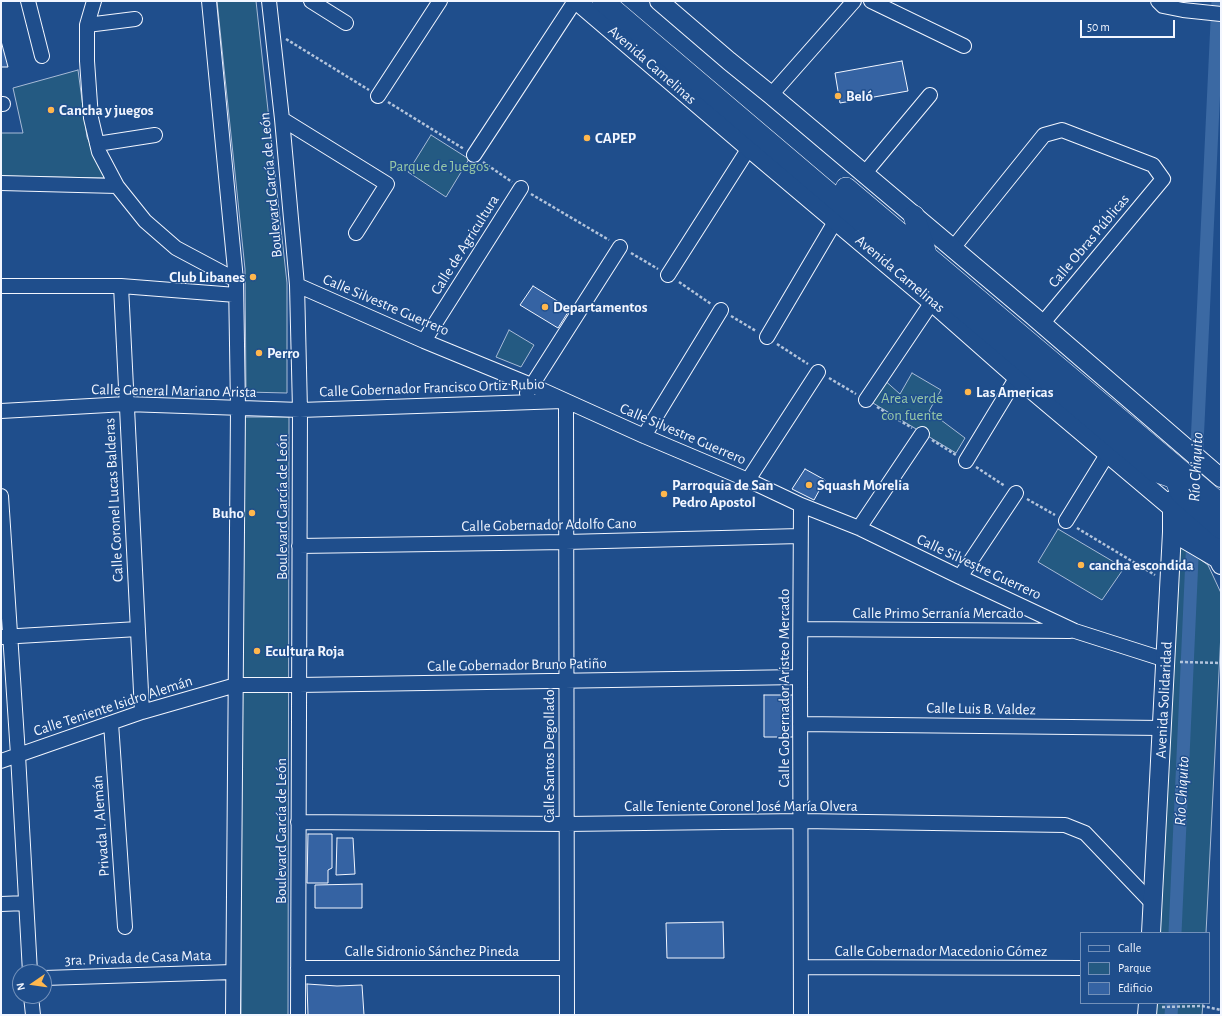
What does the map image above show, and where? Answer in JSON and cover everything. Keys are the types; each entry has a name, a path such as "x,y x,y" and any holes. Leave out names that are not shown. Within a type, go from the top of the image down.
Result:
{"highway":[{"name":"Avenida Camelinas","path":"603,1 858,218 917,259"},
{"name":"Avenida Camelinas","path":"623,1 1221,528"},
{"path":"914,216 917,259 914,288"},
{"name":"Avenida Camelinas","path":"1178,489 1221,505"}],"main road":[{"name":"Avenida Camelinas","path":"576,1 836,220 1017,377 1108,453 1178,489 1220,557"},
{"path":"659,1 729,62 771,95 953,248 1221,478"},
{"name":"Avenida Solidaridad","path":"1151,932 1162,728 1172,661 1173,533 1178,489"},
{"path":"1173,533 1220,557"}],"street":[{"path":"28,1 42,56"},
{"path":"94,1 87,25 87,61 91,118 99,152 117,186 145,221 176,248 236,280"},
{"path":"209,1 236,280 238,408 233,1015"},
{"name":"Boulevard García de León","path":"269,1 282,119 297,285 300,410 298,1015"},
{"path":"311,1 346,24"},
{"path":"378,96 440,1"},
{"path":"474,155 576,1"},
{"path":"771,95 854,1"},
{"path":"871,1 964,46"},
{"path":"1158,1 1163,6 1219,14"},
{"path":"87,25 134,20"},
{"path":"864,174 930,94"},
{"path":"282,119 387,184 356,233"},
{"name":"Calle Obras Públicas","path":"953,248 1044,135 1062,130 1152,165 1162,179 1042,324"},
{"path":"97,144 155,135"},
{"path":"668,275 749,148"},
{"path":"1,183 117,186"},
{"name":"Calle de Agricultura","path":"424,341 521,188"},
{"path":"767,337 836,220"},
{"path":"521,402 620,247"},
{"name":"Calle Silvestre Guerrero","path":"297,285 424,341 531,385 644,436 748,480 801,505 859,528 1075,631 1172,661"},
{"path":"1,286 120,286 236,295"},
{"name":"Calle Coronel Lucas Balderas","path":"120,286 142,712"},
{"path":"866,400 932,302"},
{"path":"644,436 721,310"},
{"path":"748,480 818,372"},
{"path":"966,461 1017,377"},
{"name":"Calle Gobernador Francisco Ortiz Rubio","path":"300,410 566,401"},
{"name":"Calle Santos Degollado","path":"566,401 567,1015"},
{"name":"Calle General Mariano Arista","path":"1,411 126,404 300,410"},
{"path":"859,528 922,434"},
{"path":"1066,521 1108,453"},
{"path":"960,577 1016,493"},
{"path":"1,496 6,637 18,755 30,964"},
{"name":"Calle Gobernador Aristeo Mercado","path":"801,505 801,1015"},
{"name":"Calle Gobernador Adolfo Cano","path":"299,546 566,542 800,536"},
{"path":"6,637 138,628"},
{"name":"Calle Primo Serranía Mercado","path":"801,629 1075,631"},
{"name":"Calle Gobernador Bruno Patiño","path":"236,685 299,686 800,677"},
{"name":"Calle Teniente Isidro Alemán","path":"1,760 142,712 236,685"},
{"name":"Privada I. Alemán","path":"111,723 125,927"},
{"name":"Calle Luis B. Valdez","path":"800,724 1162,728"},
{"name":"Calle Teniente Coronel José María Olvera","path":"298,822 566,824 801,821 1065,825 1085,833 1153,904"},
{"path":"1,904 26,903"},
{"name":"Calle Gobernador Macedonio Gómez","path":"801,967 1080,968"},
{"name":"Calle Sidronio Sánchez Pineda","path":"298,968 567,968"},
{"name":"3ra. Privada de Casa Mata","path":"52,978 233,972"},
{"path":"32,1004 32,1015"}],"path":[{"path":"1172,661 1215,664 1221,663"},
{"path":"1150,1008 1202,1006 1221,1010"}],"green space":[{"path":"217,1 256,1 287,283 287,393 246,392 245,269"},
{"name":"Cancha y juegos","path":"78,70 87,137 105,178 1,176 1,133 23,133 13,88"},
{"name":"Parque de Juegos","path":"431,135 469,159 446,197 408,172"},
{"path":"509,330 534,345 521,367 496,357"},
{"name":"Area verde con fuente","path":"912,373 941,390 929,411 965,438 956,453 868,400 882,378 900,394"},
{"path":"242,417 289,417 288,1015 241,1015"},
{"name":"cancha escondida","path":"1058,529 1124,568 1102,600 1038,562"},
{"path":"1170,538 1208,565 1221,593 1221,632 1206,932 1149,932"},
{"path":"1146,1004 1203,1004 1202,1015 1145,1015"}],"building":[{"path":"1,41 8,67 1,67"},
{"path":"902,61 908,91 840,103 835,73"},
{"name":"Departamentos","path":"533,286 570,309 558,328 520,305"},
{"name":"Squash Morelia","path":"805,469 825,480 814,500 792,489"},
{"path":"764,695 793,695 793,737 764,737"},
{"path":"308,834 332,834 332,868 328,870 328,883 307,883"},
{"path":"337,838 353,838 355,874 336,875"},
{"path":"362,884 362,908 315,908 315,885"},
{"path":"723,922 724,958 667,958 666,923"},
{"path":"307,984 337,986 362,985 364,1015 308,1015"}],"waterway":[{"name":"Río Chiquito","path":"1195,487 1218,1"},
{"name":"Río Chiquito","path":"1175,932 1193,536"},
{"name":"Río Chiquito","path":"1171,1015 1172,1004"}],"place":[{"name":"Beló","path":"838,96"},
{"name":"Cancha y juegos","path":"51,110"},
{"name":"CAPEP","path":"587,138"},
{"name":"Club Libanes","path":"253,277"},
{"name":"Departamentos","path":"545,307"},
{"name":"Perro","path":"259,353"},
{"name":"Las Americas","path":"968,392"},
{"name":"Squash Morelia","path":"809,485"},
{"name":"Parroquia de San Pedro Apostol","path":"664,494"},
{"name":"Buho","path":"252,513"},
{"name":"cancha escondida","path":"1081,565"},
{"name":"Ecultura Roja","path":"257,651"}]}
